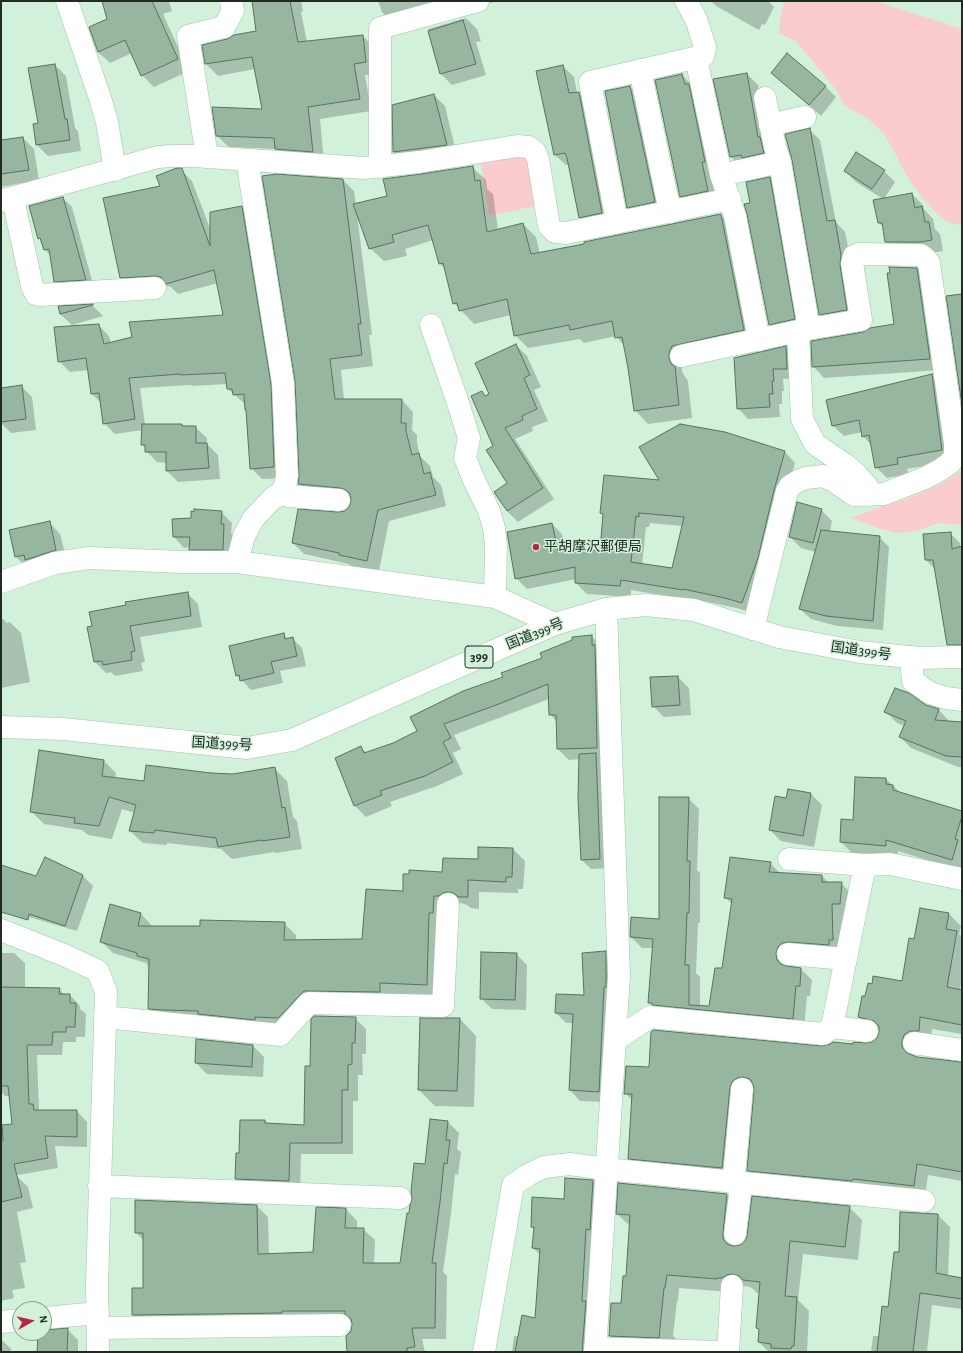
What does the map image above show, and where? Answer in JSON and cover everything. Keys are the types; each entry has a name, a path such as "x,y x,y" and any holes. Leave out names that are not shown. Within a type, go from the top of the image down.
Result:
{"main road":[{"path":"67,1 101,101 115,170"},
{"path":"207,157 188,36 224,27 233,11 231,1"},
{"path":"380,167 380,28 478,1"},
{"path":"617,222 590,82 703,56 705,47 696,19 686,1"},
{"path":"696,58 721,175 735,216 759,340"},
{"path":"640,70 670,212"},
{"path":"765,98 770,125 780,162 804,330 802,419 815,444 847,466 858,476 867,486 870,495"},
{"path":"770,125 805,117"},
{"path":"155,288 40,295 36,294 32,286 7,200 164,156 207,157 364,168 418,162 517,146 529,147 535,152 538,159 549,226 556,232 566,233 730,199"},
{"path":"237,562 244,536 253,520 272,499 281,493 285,486 287,476 283,383 247,160"},
{"path":"721,175 780,162"},
{"path":"681,356 804,330 861,320 852,263 854,256 859,254 921,255 926,258 929,263 955,444 955,456 950,463 925,478 884,494 854,495 834,481 823,476 806,478 790,486 787,491 753,629"},
{"path":"431,325 469,438 465,458 472,478 489,511 494,528 496,544 495,597"},
{"path":"281,493 288,496 338,500"},
{"path":"1,582 56,563 89,558 182,562 237,562 495,597 556,624"},
{"name":"国道399号","path":"1,727 63,729 247,748 292,740 556,624 606,609 645,605 694,610 779,637 860,652 911,657 962,657"},
{"path":"606,609 619,976 595,1350 718,1352"},
{"path":"911,657 913,681 930,693 946,698 962,700"},
{"path":"789,860 864,865 890,864 962,879"},
{"path":"615,1040 650,1017 823,1034 832,1027 864,865"},
{"path":"105,1017 280,1035 309,1003 443,1006 448,904"},
{"path":"1,930 64,955 98,971 106,992 99,1186 97,1283 98,1352"},
{"path":"788,954 846,959"},
{"path":"832,1027 866,1031"},
{"path":"914,1043 962,1050"},
{"path":"735,1234 740,1193 734,1176 742,1089"},
{"path":"484,1352 513,1185 544,1167 570,1164 606,1169 924,1201"},
{"path":"99,1186 400,1198"},
{"path":"728,1352 732,1286"},
{"path":"52,1318 98,1321 340,1325"},
{"path":"1,1322 12,1321"}],"shaded area":[{"path":"784,1 876,1 962,29 962,225 950,223 937,214 920,195 908,178 884,133 868,119 844,105 837,91 796,41 779,33"},
{"path":"512,151 527,160 535,206 489,216 480,158"},
{"path":"962,470 962,525 938,523 916,531 897,533 851,518 912,497 943,483"}],"building":[{"path":"102,1 152,1 178,59 141,76 125,40 98,52 89,27 107,19"},
{"path":"252,1 290,1 298,42 363,35 366,62 354,64 360,99 308,107 313,152 275,149 274,138 216,136 212,107 262,109 252,57 205,64 202,45 227,39 234,35 256,31"},
{"path":"463,20 476,64 440,74 428,31"},
{"path":"787,53 826,86 809,105 771,73"},
{"path":"55,64 70,140 36,145 33,124 38,123 28,68"},
{"path":"563,65 569,93 579,92 602,213 579,218 567,158 565,153 554,155 536,71"},
{"path":"747,73 758,137 760,137 764,153 742,158 741,155 730,157 713,79"},
{"path":"682,74 685,84 689,84 705,162 702,162 708,191 680,197 655,80"},
{"path":"630,86 655,202 627,208 605,91"},
{"path":"434,94 447,145 393,152 392,105"},
{"path":"810,128 827,221 835,220 841,255 840,265 847,310 819,315 792,160 785,134"},
{"path":"23,137 29,170 1,174 1,140"},
{"path":"856,152 885,170 872,189 844,171"},
{"path":"473,166 475,181 480,180 487,232 523,223 531,254 721,214 744,330 672,346 669,353 669,358 671,364 675,366 679,405 634,411 622,337 615,338 612,321 570,330 569,325 514,336 507,299 459,311 457,303 453,304 443,263 439,264 428,225 392,235 394,242 369,249 353,204 387,196 383,179"},
{"path":"177,168 182,168 210,246 210,212 242,206 271,384 274,467 250,469 244,394 233,395 232,389 227,389 225,373 180,374 129,378 135,419 103,424 99,393 91,394 86,358 58,362 54,327 99,324 104,344 132,337 129,322 223,315 214,270 166,284 161,277 155,276 120,278 103,198 160,186 156,176"},
{"path":"276,174 343,179 361,324 358,324 362,355 330,359 335,399 402,399 401,423 406,423 406,431 412,455 419,453 424,474 430,472 436,495 378,510 367,561 339,555 339,553 292,543 298,509 338,512 345,511 349,507 351,501 350,494 346,490 340,488 298,484 299,475 295,381 262,176"},
{"path":"770,177 795,319 769,325 744,204 750,203 746,182"},
{"path":"912,193 915,208 922,206 925,222 929,222 932,240 920,242 885,242 882,223 878,223 873,200"},
{"path":"63,197 86,280 54,282 49,249 44,250 40,238 38,239 29,206"},
{"path":"889,267 917,268 930,359 812,367 811,341 863,332 870,328 894,324 887,273 890,273"},
{"path":"962,294 962,405 946,296"},
{"path":"93,304 60,314 58,306"},
{"path":"516,344 530,375 524,378 537,409 522,416 523,420 505,428 543,488 507,511 494,492 507,483 486,450 493,446 471,396 482,391 485,396 489,394 475,363"},
{"path":"786,346 787,369 773,369 773,394 769,394 770,407 737,409 734,358"},
{"path":"932,374 942,450 897,458 898,464 875,468 869,435 862,437 859,420 832,426 826,400"},
{"path":"22,385 26,419 1,422 1,388"},
{"path":"142,424 182,424 182,426 196,426 196,443 207,443 209,468 166,471 166,452 145,452 145,445 141,445"},
{"path":"680,424 725,432 785,451 758,558 742,603 683,589 621,580 620,586 575,583 575,567 515,579 507,532 552,523 558,551 600,550 603,514 600,513 604,475 659,480 639,447","holes":["639,513 684,517 672,568 631,562 636,516 639,517"]},
{"path":"797,502 822,509 813,543 789,537"},
{"path":"194,509 222,511 221,524 224,524 223,550 189,550 190,537 173,537 172,519 191,518 191,511 194,512"},
{"path":"50,521 56,550 25,560 24,555 15,557 9,530"},
{"path":"821,530 880,536 873,621 826,616 799,609"},
{"path":"951,532 952,549 962,546 962,645 947,645 933,560 925,560 923,534"},
{"path":"188,592 191,616 130,626 135,651 131,652 132,660 103,665 102,661 94,662 87,627 92,626 89,612 126,605 125,602"},
{"path":"284,633 285,639 293,637 297,656 271,662 274,673 240,681 239,675 236,676 229,646"},
{"path":"592,635 592,645 595,645 597,748 557,749 556,715 549,715 548,684 444,724 451,738 443,742 453,762 425,776 380,791 382,795 354,806 335,758 361,746 364,753 393,743 417,731 410,717 463,691 503,677 501,673 542,658 540,653 572,640 572,637"},
{"path":"678,676 680,705 652,707 650,677"},
{"path":"895,688 909,693 926,705 939,709 935,720 962,722 962,757 946,756 899,737 906,721 884,712"},
{"path":"39,750 104,760 102,776 144,781 146,765 211,773 233,774 275,767 282,808 285,807 290,837 218,847 216,838 155,830 154,833 129,831 136,805 109,797 99,826 74,823 75,818 30,812"},
{"path":"596,753 600,859 581,860 578,798 579,754"},
{"path":"855,777 886,778 886,784 893,785 893,790 962,811 962,816 955,839 958,840 952,860 886,840 886,846 840,842 841,819 853,820"},
{"path":"788,789 811,793 803,836 769,830 775,796 786,798"},
{"path":"659,797 689,797 687,861 690,861 689,913 687,913 685,965 689,965 689,1005 709,1006 715,968 722,968 732,899 724,898 730,857 771,862 769,872 822,875 822,882 842,882 840,904 832,904 833,940 829,940 829,945 789,942 782,943 778,947 776,953 777,960 781,964 801,968 800,986 796,986 793,1019 652,1005 652,1003 648,1003 653,939 630,937 631,917 659,919"},
{"path":"478,847 513,848 512,877 506,877 506,882 468,880 468,897 458,897 454,893 448,892 439,896 434,896 433,913 429,913 427,985 380,983 380,992 304,991 278,1018 255,1017 255,1020 198,1014 198,1011 148,1009 149,959 137,956 137,953 100,942 110,904 141,913 138,926 200,926 200,920 285,922 284,940 362,939 366,889 403,891 403,874 409,874 409,870 442,872 443,858 478,859"},
{"path":"45,857 83,875 65,926 29,914 28,920 1,912 1,865 36,876"},
{"path":"920,908 949,913 946,929 957,931 947,987 962,990 962,1025 920,1017 919,1031 910,1031 904,1035 902,1047 907,1053 917,1057 962,1062 962,1172 917,1164 914,1186 853,1179 852,1181 747,1171 754,1090 750,1079 743,1077 737,1078 732,1082 730,1088 722,1168 628,1159 632,1094 624,1094 626,1066 649,1067 651,1032 653,1030 822,1046 833,1042 853,1044 853,1042 872,1042 877,1038 879,1026 874,1021 858,1017 862,996 865,996 868,983 872,984 873,976 902,981 909,938 914,939"},
{"path":"606,951 606,987 604,987 599,1092 569,1090 573,1014 555,1013 556,994 584,995 582,953"},
{"path":"481,952 517,953 515,1000 480,999"},
{"path":"1,987 60,988 59,994 70,994 70,1003 76,1003 75,1027 66,1027 66,1032 53,1032 52,1045 27,1045 29,1104 33,1104 34,1110 77,1110 77,1137 45,1136 48,1158 14,1164 22,1197 1,1202 1,1141 3,1141 2,1125 12,1124 8,1086 1,1086"},
{"path":"314,1016 356,1017 355,1043 352,1043 352,1064 348,1065 348,1090 342,1090 342,1143 290,1143 289,1181 235,1179 236,1153 239,1153 240,1120 265,1120 265,1123 304,1125 305,1066 310,1066 311,1019"},
{"path":"420,1018 460,1018 457,1091 418,1090"},
{"path":"196,1039 253,1045 252,1067 195,1063"},
{"path":"430,1119 448,1121 446,1140 450,1140 447,1164 444,1163 432,1263 436,1263 435,1328 412,1328 415,1347 407,1348 407,1352 347,1352 346,1336 351,1331 352,1324 351,1319 345,1314 345,1311 132,1315 132,1288 143,1288 143,1233 135,1233 135,1200 257,1205 258,1254 313,1252 316,1207 346,1208 345,1228 364,1228 363,1263 400,1263 407,1213 409,1213 412,1199 411,1192 414,1163 425,1164"},
{"path":"565,1178 593,1180 590,1230 586,1229 582,1301 586,1301 582,1352 515,1352 522,1315 535,1318 540,1249 532,1248 534,1227 531,1227 532,1197 564,1199"},
{"path":"618,1183 727,1194 723,1239 727,1244 734,1246 740,1245 745,1241 747,1236 752,1196 850,1206 845,1247 790,1241 785,1296 797,1297 794,1346 792,1346 791,1349 771,1348 771,1344 758,1342 759,1329 756,1328 760,1282 743,1280 739,1276 733,1274 717,1279 667,1275 664,1288 659,1338 609,1336 611,1303 621,1303 623,1276 626,1276 630,1215 616,1214"},
{"path":"900,1212 938,1214 936,1273 962,1278 962,1299 920,1293 913,1352 877,1352 882,1306 888,1307 894,1252 899,1252"},
{"path":"68,1328 67,1352 37,1352 38,1341 52,1341 52,1329"}],"place":[{"name":"平胡摩沢郵便局","path":"536,547"}]}
